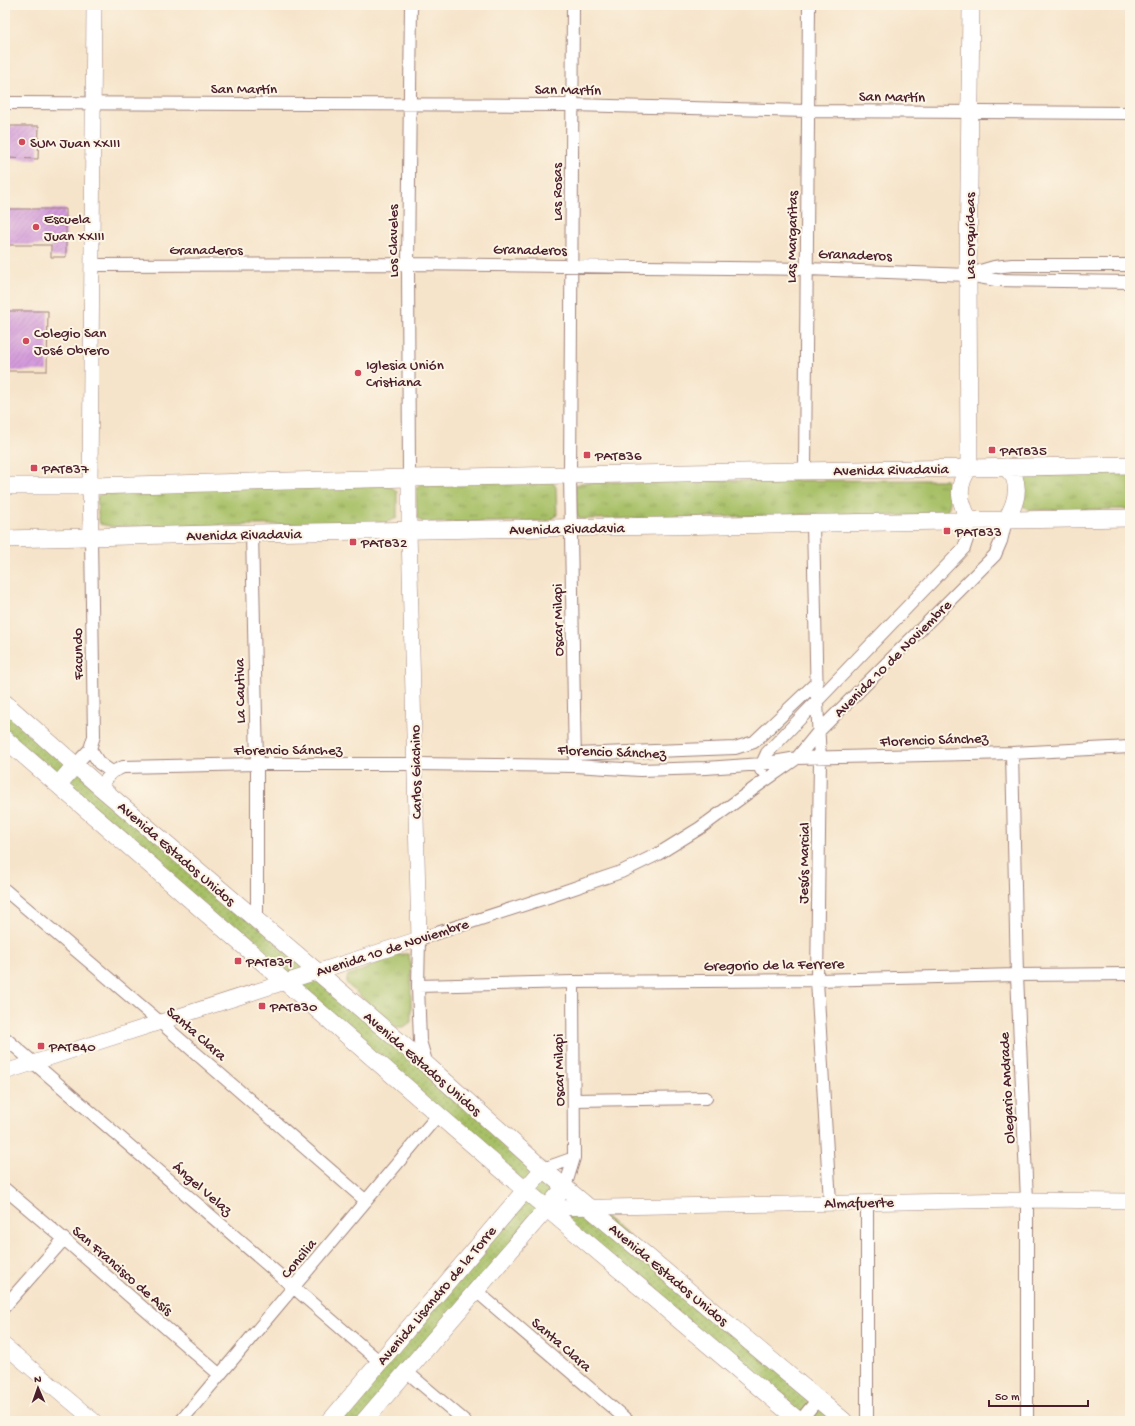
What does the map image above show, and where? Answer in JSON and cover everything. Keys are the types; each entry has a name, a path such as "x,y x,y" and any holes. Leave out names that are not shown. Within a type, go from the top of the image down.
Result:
{"main road":[{"name":"Las Orquídeas","path":"969,468 968,274 971,5"},
{"name":"Avenida Rivadavia","path":"5,486 90,486 805,470 1130,465"},
{"path":"1006,467 1014,477 1016,492 1014,507 1006,520"},
{"path":"969,468 962,478 960,492 962,507 969,520"},
{"name":"Avenida Rivadavia","path":"5,539 252,533 1130,518"},
{"name":"Avenida Estados Unidos","path":"5,703 76,764 100,787 427,1065 543,1169 818,1399 839,1419"},
{"name":"Avenida Estados Unidos","path":"5,739 286,981 525,1190 799,1421"},
{"path":"58,785 76,764"},
{"path":"84,808 100,787"},
{"name":"Avenida Lisandro de la Torre","path":"330,1421 543,1169"},
{"name":"Avenida Lisandro de la Torre","path":"364,1421 565,1187"}],"street":[{"path":"91,538 90,486 94,5"},
{"name":"Los Claveles","path":"409,478 408,264 411,5"},
{"name":"Las Rosas","path":"570,475 573,5"},
{"name":"Las Margaritas","path":"805,470 809,5"},
{"name":"San Martín","path":"5,103 572,105 808,111 1130,113"},
{"name":"Granaderos","path":"92,265 408,264 806,269 968,274 996,280 1130,282"},
{"name":"Granaderos","path":"968,274 994,267 1012,265 1130,265"},
{"name":"Oscar Milapi","path":"570,475 575,760"},
{"name":"Carlos Giachino","path":"409,478 408,531 419,939 418,986 420,1041 427,1065"},
{"name":"Avenida 10 de Noviembre","path":"760,784 762,764 767,753 964,548 968,536 969,520"},
{"name":"Avenida 10 de Noviembre","path":"5,1072 554,895 621,872 658,854 700,828 797,758 819,731 995,555 1001,541 1006,520"},
{"name":"Jesús Marcial","path":"813,524 816,702 820,759 817,980 830,1203"},
{"name":"La Cautiva","path":"252,533 257,764 257,921"},
{"name":"Facundo","path":"90,749 94,736 91,538"},
{"path":"575,760 747,746 754,742 816,683"},
{"name":"Florencio Sánchez","path":"112,772 123,767 257,764 415,764 575,760 640,770 706,768 762,764 797,758 820,759 1012,753 1130,747"},
{"path":"76,764 90,749 99,763 112,772 100,787"},
{"name":"Olegario Andrade","path":"1012,753 1017,975 1027,1200 1027,1421"},
{"name":"Santa Clara","path":"5,890 366,1201"},
{"name":"Gregorio de la Ferrere","path":"418,986 573,982 817,980 1130,974"},
{"name":"Oscar Milapi","path":"565,1187 574,1158 573,982"},
{"name":"Ángel Velaz","path":"5,1038 380,1362"},
{"path":"574,1100 706,1098"},
{"name":"Concilia","path":"181,1421 438,1115"},
{"path":"543,1169 574,1158"},
{"name":"San Francisco de Asís","path":"5,1189 220,1375"},
{"name":"Almafuerte","path":"546,1208 1027,1200 1130,1201"},
{"path":"867,1202 867,1421"},
{"path":"5,1306 64,1239"},
{"name":"Santa Clara","path":"475,1290 628,1421"},
{"path":"5,1346 94,1421"},
{"path":"406,1372 465,1421"},
{"path":"799,1421 818,1399"}],"green space":[{"path":"1130,472 1130,509 1029,510 1022,505 1022,480 1030,475"},
{"path":"551,480 556,487 557,515 549,521 425,523 417,519 416,488 423,481"},
{"path":"946,480 950,488 951,496 947,512 903,516 816,514 685,518 580,519 576,513 575,486 581,483 653,481"},
{"path":"388,485 397,491 397,518 385,523 114,527 100,524 98,514 97,497 107,490"},
{"path":"5,703 844,1421 799,1421 546,1208 364,1421 330,1421 525,1190 5,739"},
{"path":"396,954 408,954 411,963 411,1022 404,1027 394,1027 346,983 348,975 363,970"}],"building":[{"name":"SUM Juan XXIII","path":"5,126 39,126 38,159 5,158"},
{"name":"Escuela Juan XXIII","path":"5,209 66,209 66,257 51,257 51,245 5,245"},
{"name":"Colegio San José Obrero","path":"5,311 48,311 47,371 5,371"}],"place":[{"name":"SUM Juan XXIII","path":"22,142"},
{"name":"Escuela Juan XXIII","path":"36,227"},
{"name":"Colegio San José Obrero","path":"26,341"},
{"name":"Iglesia Unión Cristiana","path":"358,373"},
{"name":"PAT835","path":"992,450"},
{"name":"PAT836","path":"587,455"},
{"name":"PAT837","path":"34,468"},
{"name":"PAT833","path":"947,531"},
{"name":"PAT832","path":"353,542"},
{"name":"PAT839","path":"238,961"},
{"name":"PAT830","path":"262,1006"},
{"name":"PAT840","path":"41,1046"}]}
